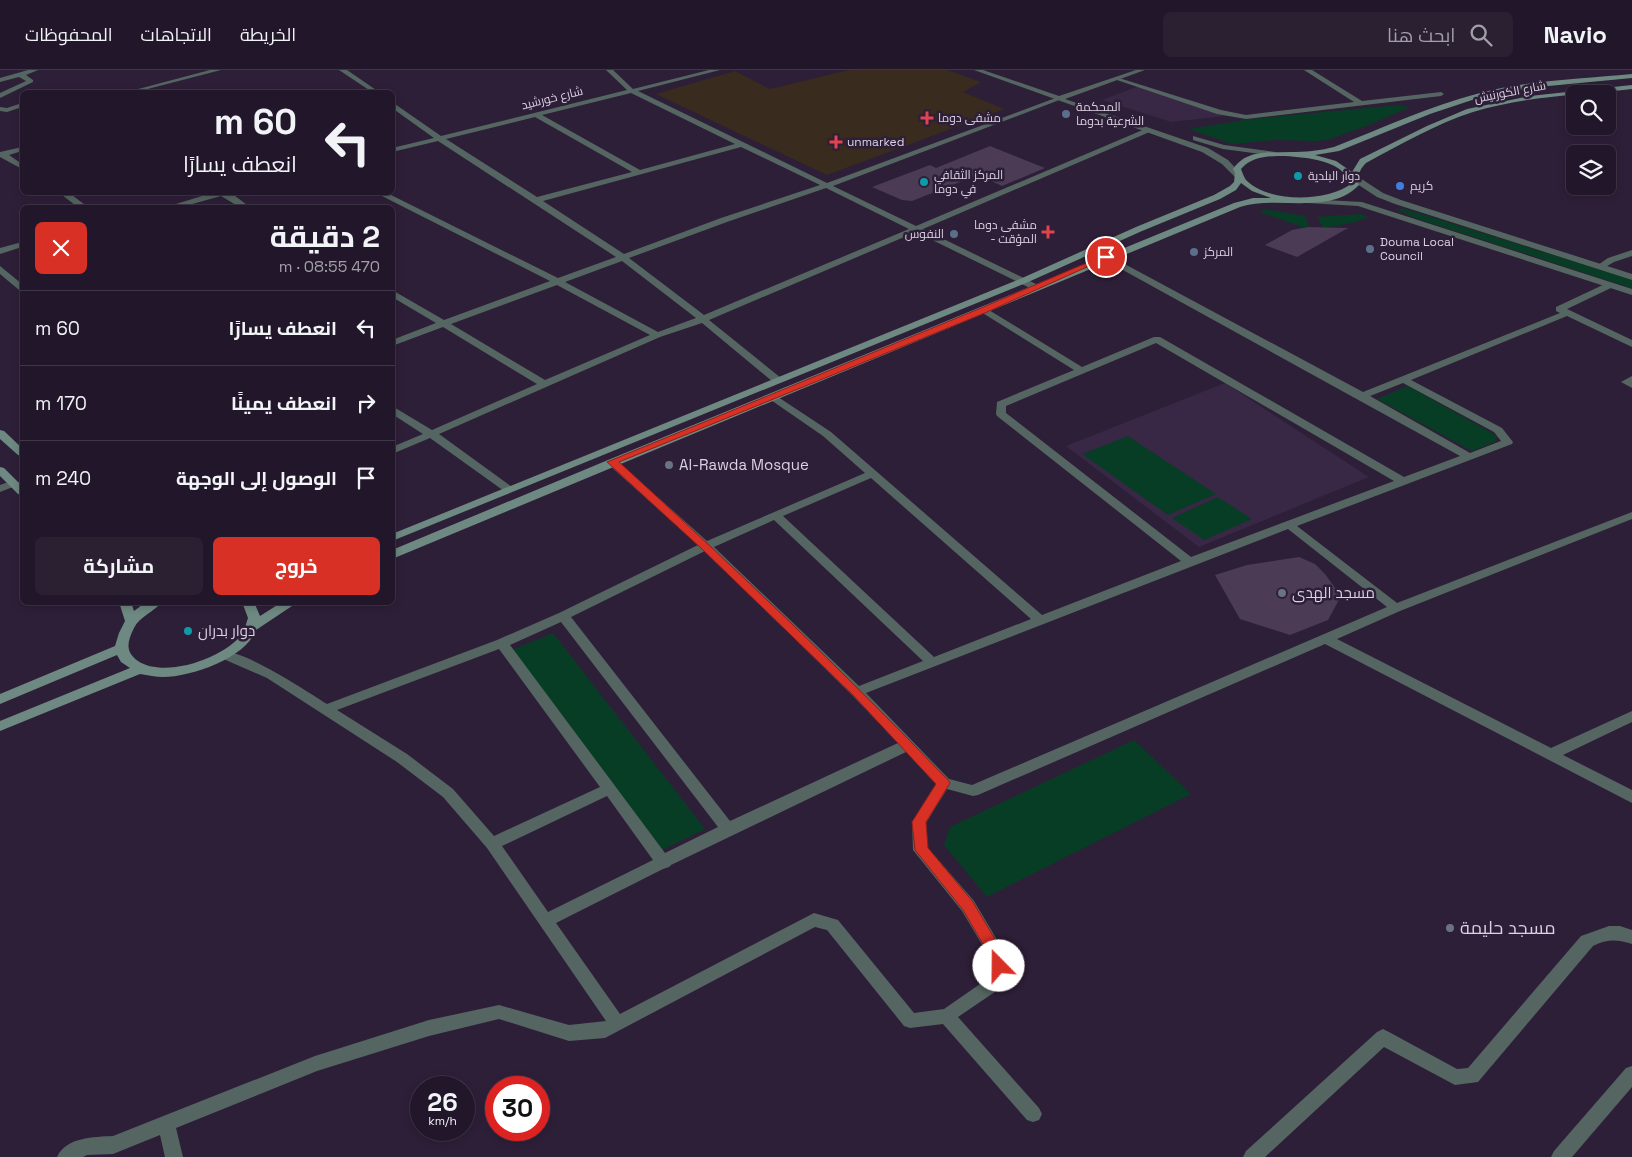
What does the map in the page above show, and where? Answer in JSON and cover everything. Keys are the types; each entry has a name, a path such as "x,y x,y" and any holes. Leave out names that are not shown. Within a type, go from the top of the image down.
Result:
{"main road":[{"name":"شارع الكورنيش","path":"1294,154 1320,153 1336,149 1449,104 1486,94 1524,87 1632,76"},
{"name":"شارع الكورنيش","path":"1308,200 1326,200 1350,192 1355,185 1356,169 1363,161 1464,113 1500,103 1632,87"},
{"path":"395,537 508,489 1023,281 1139,229 1217,197 1233,188 1238,182 1237,169 1241,163 1249,158 1275,154 1294,154 1325,160 1348,172 1354,178"},
{"path":"1238,175 1244,182 1263,192 1289,199 1308,200"},
{"path":"395,554 1237,204 1253,200 1308,200"},
{"path":"1139,229 1160,236"},
{"path":"750,391 767,398"},
{"path":"0,433 20,451"},
{"path":"0,470 18,488"},
{"path":"126,605 132,620"},
{"path":"152,605 132,620 126,628 121,649 127,660 140,669 160,673 182,672 205,665 226,655 242,642 252,627 254,616 251,605"},
{"path":"252,627 287,605"},
{"path":"0,699 121,649"},
{"path":"0,726 140,669"}],"street":[{"path":"0,80 35,70"},
{"path":"138,90 218,70"},
{"path":"342,70 373,90"},
{"path":"609,70 632,91 1036,287"},
{"name":"شارع خورشيد","path":"395,149 717,70"},
{"path":"977,70 1215,154 1238,175"},
{"path":"395,342 724,220 828,185 1060,98 1142,70"},
{"path":"1307,70 1362,104"},
{"path":"0,96 31,81 20,74"},
{"path":"1117,79 1220,112 1246,117 1441,94"},
{"path":"1060,98 1077,99 1223,147 1275,154"},
{"path":"0,109 8,110 20,106"},
{"path":"395,106 438,138 624,258 703,318 777,380"},
{"path":"537,115 640,173"},
{"path":"395,450 657,335 703,318 1148,131"},
{"path":"536,200 743,144"},
{"path":"1,155 20,150"},
{"path":"1,155 20,166"},
{"path":"1354,178 1380,195 1398,202 1632,277"},
{"path":"66,195 81,205"},
{"path":"178,205 216,195"},
{"path":"226,195 242,205"},
{"path":"384,195 558,282 657,335"},
{"path":"1308,200 1359,204 1632,292"},
{"path":"0,251 20,246"},
{"path":"1599,266 1632,253"},
{"path":"1106,257 1362,396 1468,456"},
{"path":"0,270 20,286"},
{"path":"1610,285 1559,309 1632,344"},
{"path":"395,295 544,384"},
{"path":"984,310 1080,370"},
{"path":"1362,396 1568,313"},
{"path":"1190,562 1001,414 1001,404 1157,339 1402,481"},
{"path":"857,692 1288,524 1508,442 1498,430 1404,379"},
{"path":"1632,379 1626,382 1632,385"},
{"path":"767,398 827,434 1040,620"},
{"path":"395,411 508,489"},
{"path":"612,462 706,546 857,692 944,783 973,791 1396,608 1632,515"},
{"path":"326,709 502,642 563,616 706,546 873,473"},
{"path":"0,489 18,488"},
{"path":"776,516 932,662"},
{"path":"1288,524 1396,608"},
{"path":"563,616 728,829"},
{"path":"1327,639 1632,796"},
{"path":"502,642 664,863"},
{"path":"226,655 272,675 402,758 448,793 492,844 547,920 617,1023"},
{"path":"1552,754 1632,716"},
{"path":"547,920 664,863 728,829 907,745"},
{"path":"66,1157 85,1146 113,1145 316,1064 429,1028 498,1012 568,1034 605,1030 814,920 832,925 910,1021 948,1016 1002,978 997,955 968,906 921,850 919,822 944,783"},
{"path":"492,844 609,789"},
{"path":"1252,1157 1383,1037 1455,1077 1472,1076 1587,941 1601,933 1625,934 1632,937"},
{"path":"948,1016 974,1049 1033,1114"},
{"path":"1560,1157 1632,1074"},
{"path":"166,1123 174,1157"}],"shaded area":[{"name":"unmarked","path":"849,70 947,70 981,82 963,92 1004,109 827,175 656,94 735,71 770,89"},
{"path":"1139,86 1234,115 1171,122 1102,100"},
{"path":"1225,383 1369,477 1199,547 1066,446"}],"green space":[{"path":"1398,105 1410,107 1369,125 1327,140 1276,140 1232,144 1189,129 1251,119"},
{"path":"1402,208 1632,280 1632,288 1415,218 1398,210"},
{"path":"1264,209 1305,216 1309,227 1302,227 1260,212"},
{"path":"1361,214 1368,217 1352,223 1327,227 1323,227 1317,217"},
{"path":"1408,386 1497,436 1495,442 1472,451 1377,399"},
{"path":"1128,436 1216,494 1168,515 1082,454"},
{"path":"1218,497 1252,519 1204,540 1172,518"},
{"path":"553,633 705,829 660,851 512,650"},
{"path":"1134,740 1191,794 987,897 944,845 950,827"}],"building":[{"path":"990,146 1045,168 1002,186 978,175 912,201 902,200 872,187 930,165 936,168"},
{"path":"1308,227 1348,228 1297,257 1265,245 1292,230"},
{"name":"مسجد الهدى","path":"1299,557 1315,564 1341,596 1328,620 1290,635 1240,619 1215,575 1247,565"}],"place":[{"name":"المحكمة الشرعية بدوما","path":"1066,114"},
{"name":"مشفى دوما","path":"927,118"},
{"name":"unmarked","path":"836,142"},
{"name":"دوار البلدية","path":"1298,176"},
{"name":"المركز الثقافي في دوما","path":"924,182"},
{"name":"كريم","path":"1400,186"},
{"name":"مشفى دوما - المؤقت","path":"1048,232"},
{"name":"النفوس","path":"954,234"},
{"name":"Douma Local Council","path":"1370,249"},
{"name":"المركز","path":"1194,252"},
{"name":"Al-Rawda Mosque","path":"669,465"},
{"name":"مسجد الهدى","path":"1282,593"},
{"name":"دوار بدران","path":"188,631"},
{"name":"مسجد حليمة","path":"1450,928"}],"route":[{"path":"999,966 997,955 968,906 921,850 919,822 944,783 857,692 706,546 612,462 984,310 1106,257"}]}
